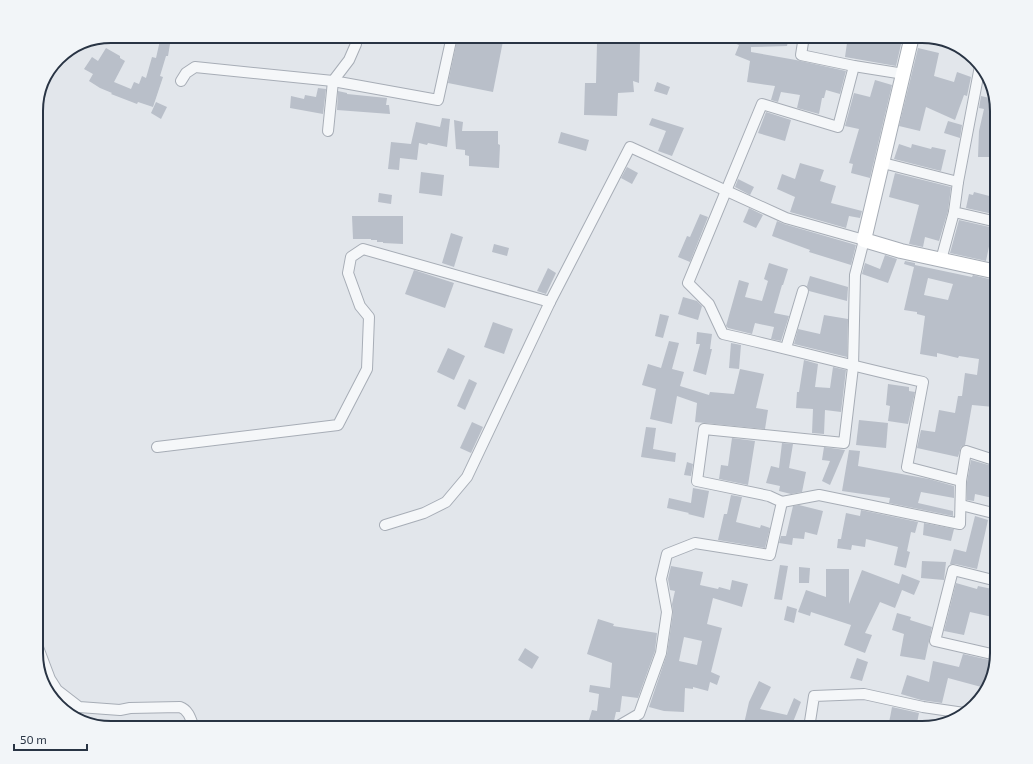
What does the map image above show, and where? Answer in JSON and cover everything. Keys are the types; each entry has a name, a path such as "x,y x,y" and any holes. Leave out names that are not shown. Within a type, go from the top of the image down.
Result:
{"street":[{"path":"328,131 333,81 350,60 356,43"},
{"path":"181,81 186,73 195,68 333,81 438,100 450,43"},
{"path":"803,43 801,55 854,66 904,74"},
{"path":"911,43 855,275 853,367 844,443 704,429 696,481 769,496 782,502 819,495 960,524 961,481 966,451 990,459"},
{"path":"854,66 838,127 762,104 688,283 709,304 723,334 786,348 853,367 923,382 908,467 961,481"},
{"path":"941,260 954,212 958,182 978,74"},
{"path":"386,525 424,513 446,502 467,477 550,302 630,147 786,218 901,251 990,270"},
{"path":"883,163 958,182"},
{"path":"954,212 990,220"},
{"path":"157,448 338,425 367,369 369,317 360,306 348,273 351,257 363,249 550,302"},
{"path":"786,348 803,290"},
{"path":"628,721 640,714 661,653 667,612 661,579 667,554 695,543 770,555 782,502"},
{"path":"961,505 990,512"},
{"path":"990,579 953,570 935,641 990,654"},
{"path":"44,662 50,679 57,690 79,707 120,710 130,708 180,707 184,708 188,712 191,721"},
{"path":"810,721 814,696 864,694 923,707 956,712"}],"building":[{"path":"159,43 170,43 168,56 166,56 160,76 163,77 153,107 138,102 137,104 100,88 89,81 93,74 84,69 92,57 98,61 106,48 120,56 120,58 125,61 114,82 131,89 134,82 139,84 142,76 146,78 152,57 156,58"},
{"path":"457,43 503,43 493,92 448,83"},
{"path":"597,43 640,43 639,83 633,81 634,92 618,93 617,116 584,115 585,83 596,83"},
{"path":"734,43 788,43 787,46 751,47 751,52 846,71 840,94 826,90 824,98 822,98 819,114 797,108 800,95 781,92 778,102 771,100 775,86 747,82 750,61 735,55 739,45"},
{"path":"847,43 901,43 896,66 845,57"},
{"path":"918,48 939,53 934,76 954,82 957,72 971,77 967,96 964,95 955,120 926,107 920,131 899,126"},
{"path":"875,80 892,85 870,178 851,173 853,164 849,163 859,129 845,126 854,93 870,97"},
{"path":"657,82 670,87 667,95 654,91"},
{"path":"318,88 326,89 323,114 290,108 291,96 304,99 305,95 316,97"},
{"path":"338,91 347,94 387,98 386,105 389,105 390,114 337,110"},
{"path":"981,96 989,98 989,157 978,157 979,131 984,109 979,108"},
{"path":"156,102 167,107 161,119 151,113"},
{"path":"766,112 791,120 785,141 758,133"},
{"path":"442,118 450,119 447,147 428,143 427,145 419,143 417,160 400,158 399,170 388,169 391,142 411,144 416,122 440,127"},
{"path":"652,118 684,128 672,156 658,151 666,131 649,125"},
{"path":"454,120 463,122 462,131 498,131 498,144 500,145 499,168 469,166 469,156 465,155 465,150 456,149"},
{"path":"948,121 962,125 960,138 944,133"},
{"path":"561,132 589,140 586,151 558,143"},
{"path":"899,144 911,148 912,144 931,149 932,147 946,150 941,171 894,159"},
{"path":"800,163 824,170 820,181 836,186 831,203 862,211 860,218 849,216 846,228 790,212 795,197 777,189 782,174 795,179"},
{"path":"627,167 638,173 632,184 621,178"},
{"path":"421,172 444,175 442,196 419,193"},
{"path":"895,173 951,187 948,211 939,241 925,237 923,247 909,244 919,205 889,197"},
{"path":"738,179 754,187 750,195 735,187"},
{"path":"974,192 990,196 990,213 966,208 969,194 973,195"},
{"path":"379,193 392,195 391,204 378,202"},
{"path":"749,208 763,215 756,228 743,222"},
{"path":"700,214 708,217 690,262 678,257 687,236 690,237"},
{"path":"352,216 403,216 403,244 383,243 371,239 353,239"},
{"path":"959,220 990,227 990,242 986,261 950,253"},
{"path":"777,221 856,245 851,265 809,252 810,250 772,236"},
{"path":"451,233 463,237 454,267 442,263"},
{"path":"494,244 509,248 507,256 492,252"},
{"path":"885,255 897,259 888,283 862,274 865,263 880,269"},
{"path":"905,261 915,263 915,265 990,279 990,407 972,405 965,445 961,447 958,457 917,448 921,430 935,432 939,410 955,413 958,396 962,396 965,373 977,375 979,359 959,356 958,358 937,353 937,357 920,354 925,316 917,314 917,312 904,310 914,267 904,264","holes":["928,278 953,284 948,300 924,295"]},
{"path":"769,263 788,269 774,313 789,316 781,341 771,339 774,327 755,323 752,334 728,328 726,326 739,280 749,283 745,297 762,301 768,281 764,279"},
{"path":"548,268 556,273 546,294 537,291"},
{"path":"414,270 454,283 445,308 405,294"},
{"path":"810,276 848,287 847,301 809,291 807,286"},
{"path":"683,297 697,301 702,306 698,320 678,314"},
{"path":"660,314 669,316 663,338 655,336"},
{"path":"824,315 848,319 847,357 794,344 798,329 820,334"},
{"path":"493,322 513,329 504,354 484,347"},
{"path":"697,332 712,334 710,349 712,349 706,375 693,371 700,344 696,344"},
{"path":"669,341 679,343 672,369 684,372 680,386 709,395 710,392 734,394 740,369 764,374 756,408 768,410 765,429 695,422 697,403 677,396 672,424 650,419 656,389 642,385 648,364 661,368"},
{"path":"731,343 741,345 739,369 729,368"},
{"path":"448,348 465,356 454,380 437,372"},
{"path":"804,360 818,364 815,387 830,388 833,367 846,370 841,412 825,410 824,434 812,433 813,409 796,408 797,392 799,392"},
{"path":"469,379 477,383 465,410 457,406"},
{"path":"888,384 909,387 909,391 915,392 908,424 888,421 890,406 886,405"},
{"path":"859,420 888,423 886,448 856,445"},
{"path":"472,422 483,427 471,453 460,448"},
{"path":"646,427 656,428 653,449 676,453 675,462 641,457"},
{"path":"732,438 755,441 748,485 719,479 721,465 728,466"},
{"path":"782,443 793,444 789,468 806,472 802,492 791,494 779,491 780,486 766,483 771,466 779,468"},
{"path":"824,447 845,450 830,485 822,481 830,461 822,460"},
{"path":"849,450 860,451 858,466 929,479 954,486 954,498 921,492 918,503 953,511 953,516 889,503 890,498 842,491"},
{"path":"971,460 990,465 990,497 975,494 974,501 967,500 967,482"},
{"path":"687,462 693,464 691,476 684,475"},
{"path":"693,488 709,491 704,518 667,508 669,498 691,503"},
{"path":"731,495 742,497 736,522 760,528 761,525 770,528 765,548 718,540 724,514 727,514"},
{"path":"799,505 823,511 817,535 805,532 804,539 793,538 792,545 779,543 781,536 786,536 793,506"},
{"path":"861,510 918,522 915,533 911,532 907,551 910,552 906,568 894,565 898,547 866,539 865,547 852,545 851,550 837,548 838,539 841,539 846,513 860,516"},
{"path":"975,516 988,520 977,569 950,564 954,549 966,552"},
{"path":"924,523 954,529 951,541 923,535"},
{"path":"922,561 946,562 944,580 921,578"},
{"path":"780,565 788,566 782,600 774,599"},
{"path":"671,566 703,572 700,585 730,590 732,580 748,584 742,607 713,598 707,624 722,628 711,672 720,676 717,685 710,682 708,691 693,687 693,689 685,688 684,712 664,711 649,707 667,654 673,613 672,604 675,591 670,590 668,579","holes":["684,637 702,641 697,665 679,661"]},
{"path":"799,567 810,568 809,583 799,583"},
{"path":"826,569 849,569 849,604 862,570 899,584 902,574 920,581 914,595 902,590 895,608 880,602 865,633 872,635 865,653 844,645 851,625 811,612 810,616 798,612 806,590 826,597"},
{"path":"956,583 977,589 978,586 990,589 990,616 970,612 964,635 944,631"},
{"path":"787,606 797,609 794,623 784,620"},
{"path":"897,613 911,617 910,620 932,627 925,660 900,656 904,634 892,630"},
{"path":"598,619 614,624 613,626 657,633 655,651 638,698 622,696 620,712 616,712 614,721 589,720 592,710 597,711 599,694 589,692 590,685 610,688 612,663 587,654"},
{"path":"525,648 539,657 532,669 518,660"},
{"path":"963,654 989,660 986,675 981,687 948,678 942,703 921,700 901,694 907,675 929,682 933,661 959,667"},
{"path":"857,658 868,662 862,681 850,678"},
{"path":"759,681 771,687 760,709 787,715 794,698 801,702 793,721 745,721 749,702"},
{"path":"892,707 919,713 917,721 889,721"}]}
